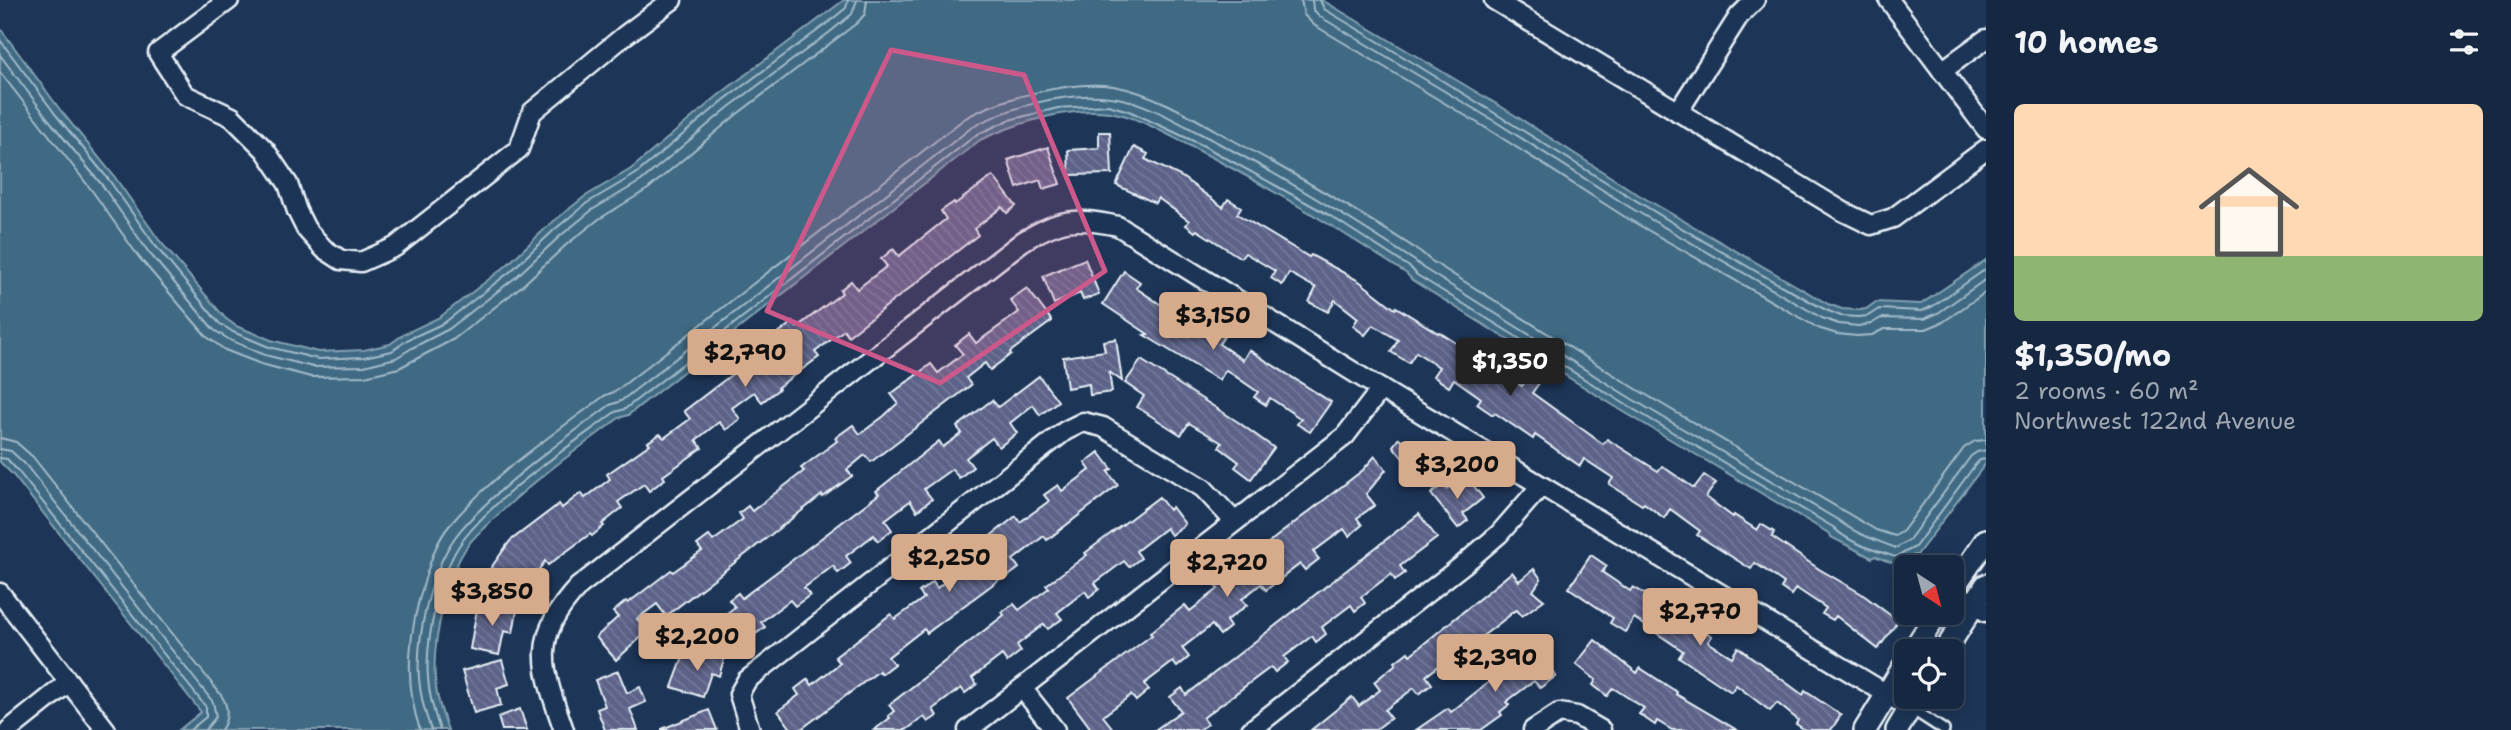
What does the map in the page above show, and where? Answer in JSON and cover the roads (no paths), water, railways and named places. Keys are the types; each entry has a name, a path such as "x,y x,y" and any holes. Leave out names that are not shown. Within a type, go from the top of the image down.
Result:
{"street":[{"path":"229,0 158,53 186,95 232,117 265,150 288,184 296,211 306,229 324,249 341,260 361,262 395,247 519,149 532,112 672,0"},
{"path":"1494,0 1842,211 1871,225 1893,218 1986,149"},
{"path":"1678,112 1739,16 1755,0"},
{"path":"1898,3 1942,71 1986,129"},
{"path":"1942,71 1986,39"},
{"path":"564,730 550,692 543,657 550,627 562,604 579,586 1023,242 1062,221 1087,219 1118,226 1381,389 1886,695 1894,697"},
{"path":"968,730 1345,436 1381,389"},
{"path":"750,730 739,694 747,680 1065,431 1083,422 1103,426 1203,488 1234,521"},
{"path":"1251,730 1464,564 1499,534 1541,485"},
{"path":"1964,572 1986,540"},
{"path":"1955,639 1980,608 1986,585"},
{"path":"0,593 106,730"},
{"path":"1964,598 1980,608"},
{"path":"9,730 69,682"},
{"path":"1865,730 1894,682"},
{"path":"1022,688 1055,730"},
{"path":"1897,730 1910,709"},
{"path":"1533,730 1559,713 1577,716 1601,730"}],"lane":[{"path":"1922,709 1944,730"}],"water":[{"path":"844,0 1322,0 1505,109 1639,195 1828,304 1842,309 1859,310 1876,302 1921,304 1986,260 1986,463 1917,555 1894,555 1894,562 1875,556 1872,558 1831,537 1624,412 1412,280 1407,274 1354,240 1247,176 1130,117 1093,111 1059,114 1026,122 980,140 628,415 619,418 559,463 480,532 468,545 454,573 442,609 436,646 436,685 448,730 179,730 201,712 0,462 0,28 61,111 114,176 159,240 225,318 236,326 271,340 318,352 364,350 390,344 404,334 440,317 506,266 549,225 584,197 631,169 720,94"}]}
